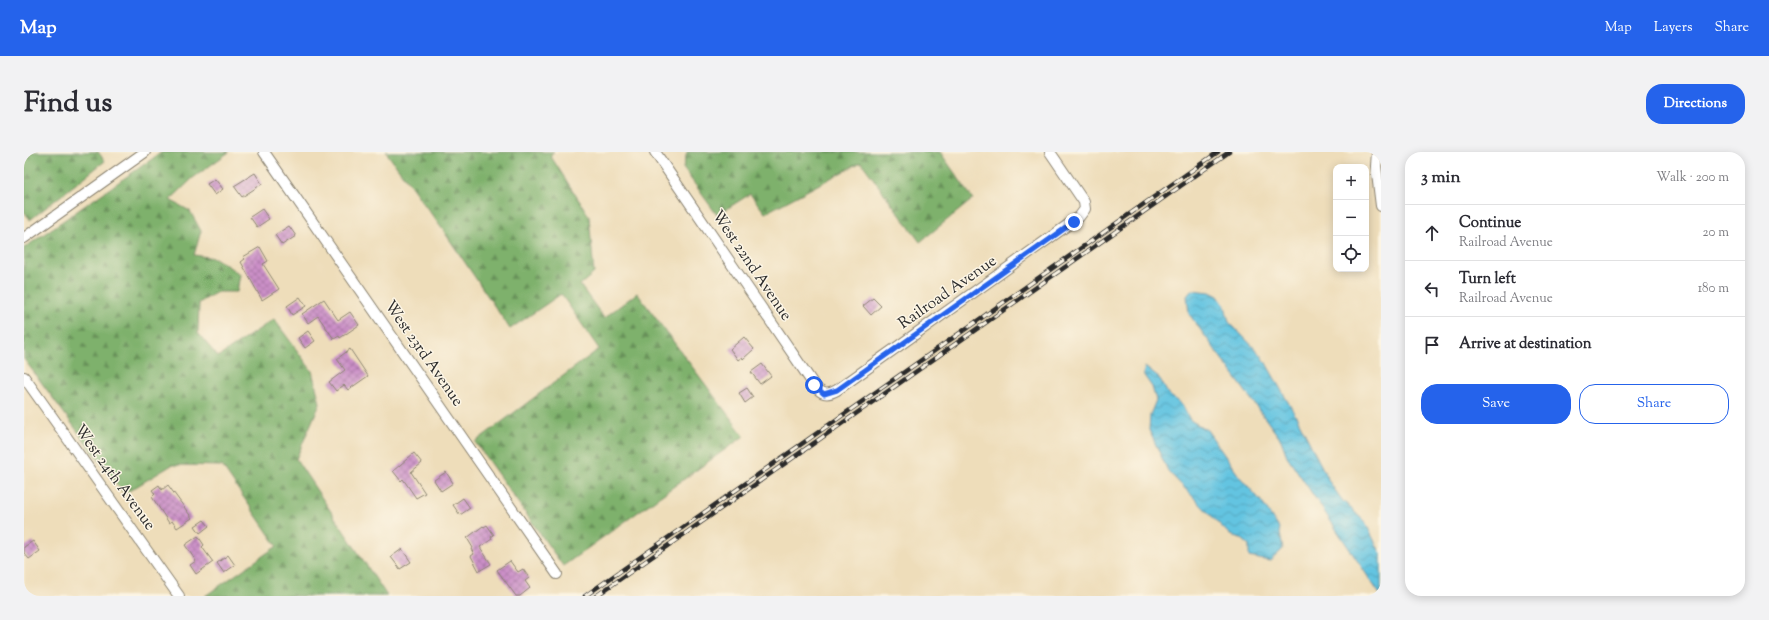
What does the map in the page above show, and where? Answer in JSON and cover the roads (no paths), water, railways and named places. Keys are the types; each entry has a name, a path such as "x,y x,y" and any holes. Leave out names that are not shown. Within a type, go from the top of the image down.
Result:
{"street":[{"path":"24,238 145,152"},
{"name":"West 23rd Avenue","path":"264,152 557,574"},
{"name":"West 22nd Avenue","path":"655,152 814,385 824,394"},
{"name":"Railroad Avenue","path":"824,394 837,390 1074,222 1085,209 1085,204 1050,152"},
{"path":"1377,152 1376,166 1381,206"},
{"name":"West 24th Avenue","path":"24,377 179,596"}],"water":[{"path":"1192,290 1210,292 1218,296 1225,306 1229,322 1262,356 1297,418 1330,483 1342,500 1365,522 1381,554 1381,596 1287,456 1281,440 1189,314 1187,296"},
{"path":"1145,367 1160,379 1168,394 1182,405 1190,420 1207,430 1239,476 1261,501 1279,528 1283,549 1270,561 1249,557 1249,545 1241,538 1230,535 1168,471 1149,430 1150,415 1156,400 1152,387 1143,374"}],"railway":[{"path":"585,596 1218,152"},
{"path":"596,596 1229,152"}]}
